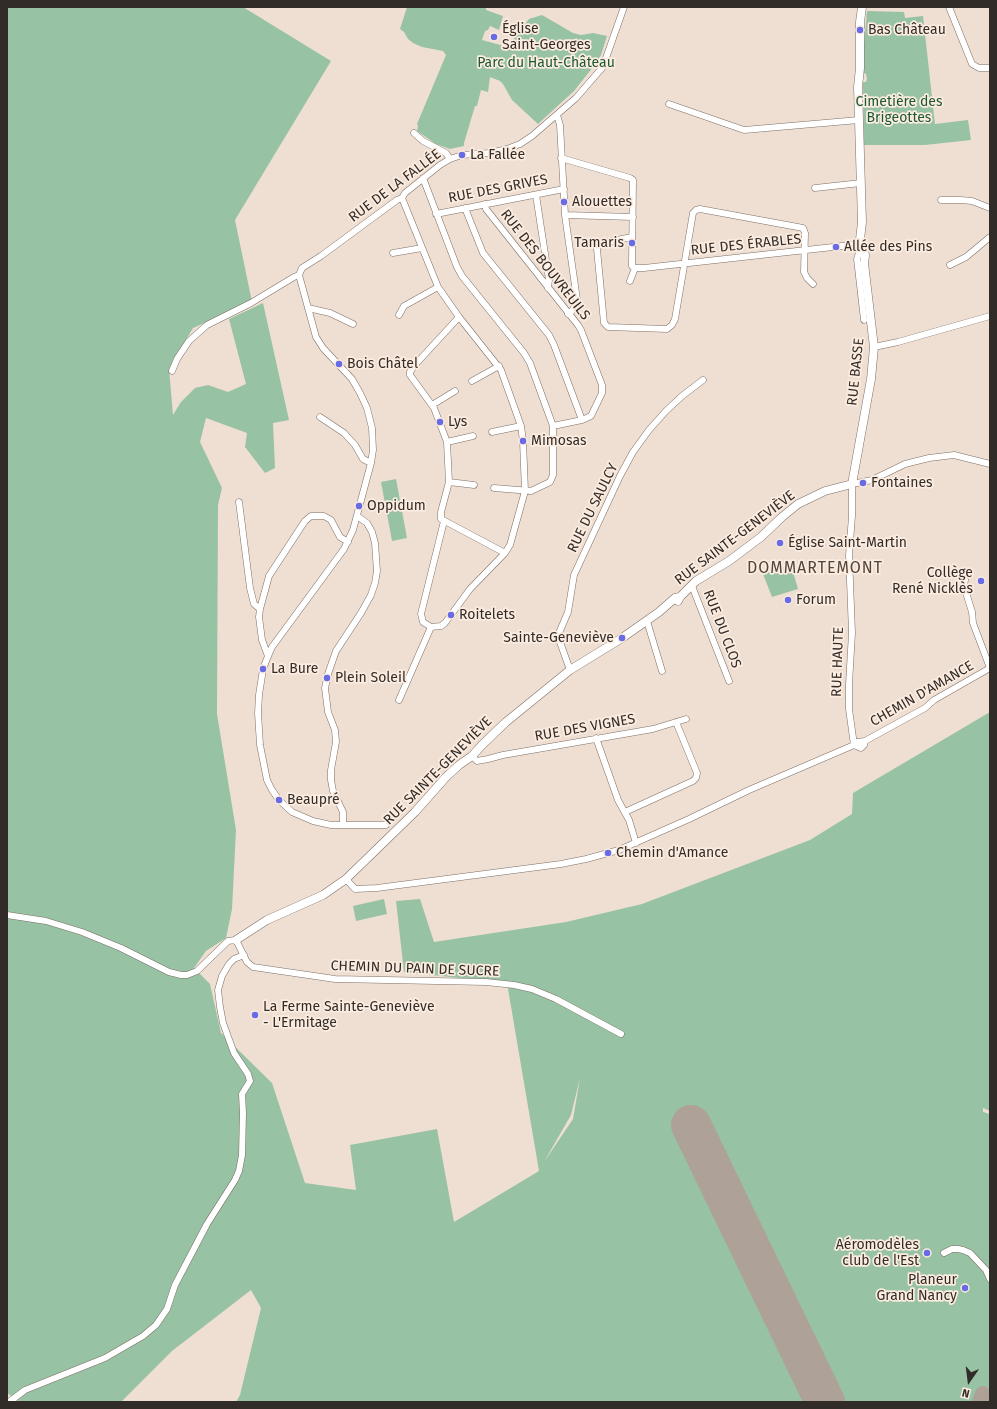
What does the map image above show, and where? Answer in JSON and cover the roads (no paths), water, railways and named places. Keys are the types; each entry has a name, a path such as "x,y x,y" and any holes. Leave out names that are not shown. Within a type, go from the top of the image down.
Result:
{"street":[{"name":"RUE DE LA FALLÉE","path":"172,371 177,358 189,341 207,325 252,303 294,276 299,275 302,268 321,256 396,200 402,198 405,193 440,165 450,159 462,155 490,153 513,146 532,136 576,98 602,68 624,7"},
{"path":"862,7 860,22 860,68 858,87 862,222 860,248 857,259 864,320"},
{"path":"948,7 972,64 979,68 990,68"},
{"path":"669,104 744,130 859,120"},
{"path":"557,115 560,124 565,215 577,300 572,311 568,314"},
{"path":"414,133 423,141 446,153 450,159"},
{"path":"561,158 630,178 634,183 632,266 635,268 630,281"},
{"path":"423,178 457,267 462,276 530,362 553,426 554,475 550,482 531,491 494,488"},
{"path":"815,188 861,183"},
{"name":"RUE DES GRIVES","path":"436,214 564,189"},
{"path":"536,195 549,280 548,288"},
{"path":"402,198 438,287 459,317 499,366 521,426 525,491 510,545 505,553 470,589 445,623 441,626 431,627 423,622 421,614 444,521"},
{"path":"941,200 972,201 990,208"},
{"name":"RUE DES BOUVREUILS","path":"485,204 486,210 581,330 602,389 591,416 582,420"},
{"path":"465,208 483,253 549,335 554,345 582,420 553,426"},
{"path":"632,237 600,243 597,249 604,323 608,327 667,329 670,327 675,319 693,213 700,209 800,227 805,231 804,274 813,284"},
{"path":"565,215 633,217"},
{"path":"950,265 973,252 990,237"},
{"name":"RUE BASSE","path":"852,484 871,379 874,346 864,263 864,247 860,248"},
{"path":"394,253 422,248"},
{"name":"RUE DES ÉRABLES","path":"635,268 684,264 804,250 860,248"},
{"path":"299,275 318,341 358,387 367,408 373,435 371,463 357,516 348,542 340,556 272,647 268,656 261,682 258,713 260,745 267,780 279,800 292,812 321,823 342,825 386,825"},
{"path":"399,315 404,306 438,287"},
{"path":"308,308 330,312 353,324"},
{"path":"874,346 898,342 990,316"},
{"path":"459,317 410,372 410,377 432,405 447,442 448,482 441,514 442,519 505,553"},
{"path":"472,381 499,366"},
{"name":"RUE DU SAULCY","path":"570,670 560,642 559,633 568,612 574,575 620,476 633,452 649,430 666,411 682,396 703,380"},
{"path":"432,405 455,391"},
{"path":"320,417 344,433 355,445 362,457 371,463"},
{"path":"492,432 521,426"},
{"path":"447,442 473,436"},
{"path":"852,484 872,480 905,464 929,458 954,455 990,464"},
{"path":"448,482 474,485"},
{"name":"RUE SAINTE-GENEVIÈVE","path":"236,940 267,920 323,895 346,879 415,812 446,777 474,754 482,744 506,722 570,670 678,601 696,581 719,568 741,552 798,504 825,491 852,484"},
{"name":"RUE HAUTE","path":"852,484 852,516 849,555 852,632 848,684 848,709 854,745"},
{"path":"239,502 250,588 254,604 260,609"},
{"path":"268,656 262,640 258,617 267,581 272,570 308,518 318,515 328,518 333,522 340,536 348,542"},
{"path":"342,825 343,812 333,791 331,780 331,770 336,742 335,730 328,712 325,688 336,651 361,613 371,595 375,583 377,571 375,543 372,532 367,523 357,516"},
{"path":"965,580 964,586 972,612 973,623 990,668"},
{"name":"RUE DU CLOS","path":"692,586 729,681"},
{"path":"647,621 662,671"},
{"path":"399,700 431,627"},
{"name":"CHEMIN D'AMANCE","path":"346,879 353,888 357,889 408,884 569,863 608,853 636,843 750,790 854,745 861,748 864,747 865,741 925,708 990,668"},
{"name":"RUE DES VIGNES","path":"474,754 488,759 654,728 686,718"},
{"path":"625,812 693,781 696,778 697,773 676,722"},
{"path":"596,738 618,800 625,812 636,843"},
{"path":"7,915 46,922 82,932 122,948 177,975 187,975 197,971 228,941 236,940"},
{"name":"CHEMIN DU PAIN DE SUCRE","path":"236,940 249,964 253,967 326,978 457,980 514,985 543,993 621,1034"},
{"path":"9,1402 25,1390 104,1358 142,1336 156,1325 167,1309 175,1285 207,1224 235,1180 239,1171 242,1155 244,1113 242,1094 250,1081 248,1074 234,1053 223,1022 218,990 222,976 229,964 234,959 244,955"},
{"path":"944,1253 952,1249 958,1249 970,1253 986,1270 990,1279"}],"place":[{"name":"Bas Château","path":"860,30"},
{"name":"Église Saint-Georges","path":"494,37"},
{"name":"La Fallée","path":"462,155"},
{"name":"Alouettes","path":"564,202"},
{"name":"Tamaris","path":"632,243"},
{"name":"Allée des Pins","path":"836,247"},
{"name":"Bois Châtel","path":"339,364"},
{"name":"Lys","path":"440,422"},
{"name":"Mimosas","path":"523,441"},
{"name":"Fontaines","path":"863,483"},
{"name":"Oppidum","path":"359,506"},
{"name":"Église Saint-Martin","path":"780,543"},
{"name":"Collège René Nicklès","path":"981,581"},
{"name":"Forum","path":"788,600"},
{"name":"Roitelets","path":"451,615"},
{"name":"Sainte-Geneviève","path":"622,638"},
{"name":"La Bure","path":"263,669"},
{"name":"Plein Soleil","path":"327,678"},
{"name":"Beaupré","path":"279,800"},
{"name":"Chemin d'Amance","path":"608,853"},
{"name":"La Ferme Sainte-Geneviève - L'Ermitage","path":"255,1015"},
{"name":"Aéromodèles club de l'Est","path":"927,1253"},
{"name":"Planeur Grand Nancy","path":"965,1288"}],"district":[{"name":"DOMMARTEMONT","path":"815,569"}],"park label":[{"name":"Parc du Haut-Château","path":"546,63"},
{"name":"Cimetière des Brigeottes","path":"899,110"}]}
